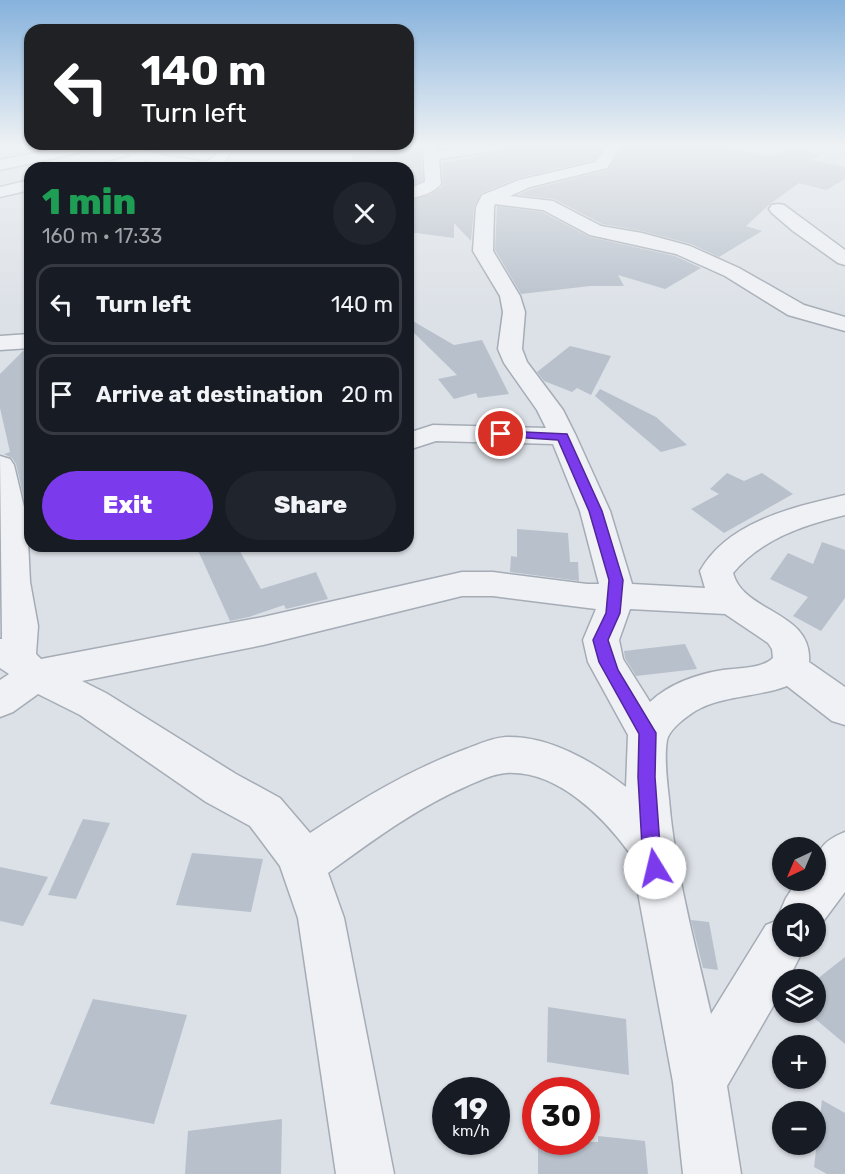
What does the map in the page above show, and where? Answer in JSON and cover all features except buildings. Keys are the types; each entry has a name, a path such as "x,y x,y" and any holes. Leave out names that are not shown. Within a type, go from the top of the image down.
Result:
{"street":[{"path":"487,201 483,251 510,296 514,312 510,349 516,363 550,410 563,436 595,511 616,580 613,613 601,640 606,662 614,678 648,733 646,777 651,846 700,1082 712,1174"},
{"path":"523,201 547,205 596,231 642,239 683,250 732,272 774,299 796,309 845,324"},
{"path":"778,209 799,227 845,259"},
{"path":"0,343 24,341"},
{"path":"414,440 433,433 563,436"},
{"path":"0,465 14,528 12,541 14,582 21,626 17,663 0,701"},
{"path":"648,733 667,709 685,698 705,689 763,678 788,667 792,657 787,642 771,627 731,602 719,587 716,571 728,555 767,530 842,508"},
{"path":"17,663 263,631 462,584 493,584 587,597 615,596 731,602"},
{"path":"17,663 93,704 221,788 265,812 298,855 321,918 344,1042 364,1174"},
{"path":"788,667 845,709"},
{"path":"302,866 382,809 415,789 490,758 507,755 531,758 557,766 580,779 621,810 651,846"},
{"path":"810,903 845,854"},
{"path":"700,1082 774,957"}],"route":[{"path":"501,434 563,436 595,511 616,580 613,613 601,640 606,662 618,686 648,733 646,777 651,846 655,868"}]}
